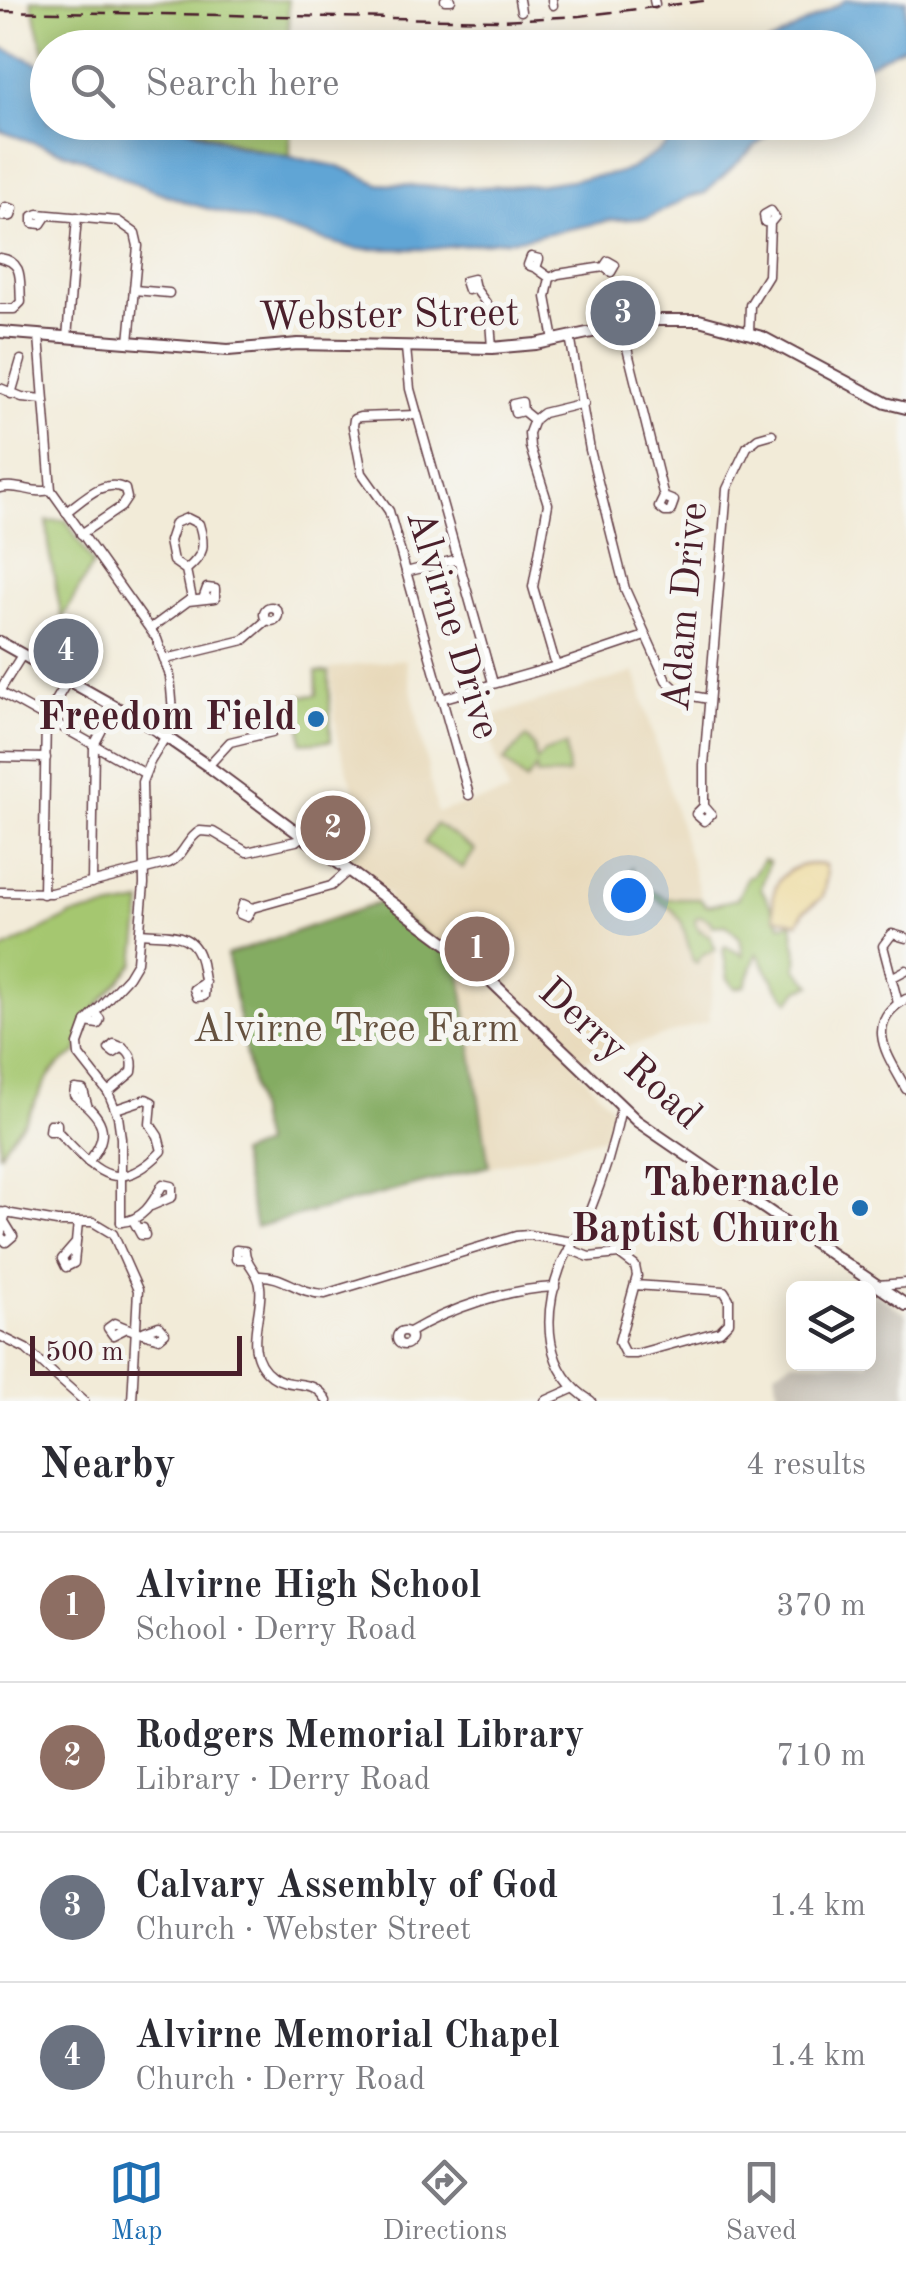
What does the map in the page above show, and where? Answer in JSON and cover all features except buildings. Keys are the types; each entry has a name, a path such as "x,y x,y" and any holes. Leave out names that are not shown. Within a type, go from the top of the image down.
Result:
{"main road":[{"name":"Webster Street","path":"0,332 228,350 298,344 492,348 554,340 648,320 698,320 773,342 886,403 906,408"},
{"name":"Derry Road","path":"0,642 166,736 208,766 469,960 622,1113 876,1286 892,1289 906,1305"}],"street":[{"path":"519,0 520,11"},
{"path":"47,215 118,221 133,230 138,241 129,342"},
{"path":"67,338 77,217"},
{"path":"749,332 750,304 768,276 770,223"},
{"path":"0,258 17,265 20,302 14,310 0,309"},
{"path":"550,278 604,267"},
{"path":"536,268 550,278"},
{"path":"550,278 546,297 554,340"},
{"path":"475,288 490,307 492,348"},
{"path":"134,290 169,293"},
{"path":"621,324 664,498"},
{"path":"38,336 51,490 150,629 166,659 174,704 171,726 144,774 140,933 134,969 87,1022 82,1038 83,1054 118,1109 121,1222 136,1224 151,1206"},
{"path":"570,336 590,450 621,577 670,686 687,696 709,699"},
{"path":"406,348 408,382 416,415 493,684"},
{"path":"11,394 21,360"},
{"path":"0,388 11,394 43,399"},
{"path":"556,666 533,587 548,504 528,440 534,420 549,410 584,403"},
{"path":"523,412 534,420"},
{"name":"Alvirne Drive","path":"416,415 354,420 362,472 389,511 469,795"},
{"name":"Adam Drive","path":"704,806 727,489 747,447 772,434"},
{"path":"0,488 13,486 35,493 51,490"},
{"path":"66,512 105,486 125,489 128,498 122,507 82,534"},
{"path":"186,570 201,556 204,547 198,524 187,518 175,522 169,542 173,561 186,570 192,599"},
{"path":"406,572 458,559"},
{"path":"150,629 192,599 203,599"},
{"path":"166,659 244,640 267,620"},
{"path":"441,698 645,636"},
{"path":"22,655 0,691 144,774"},
{"path":"44,894 46,718 68,680"},
{"path":"92,883 94,745 114,707"},
{"path":"208,766 230,742 272,732"},
{"path":"0,757 46,758"},
{"path":"0,892 44,894 143,870 177,859 200,831 213,832 247,852 303,836"},
{"path":"252,908 331,886 349,870"},
{"path":"140,933 181,937 192,942 198,951 204,982"},
{"path":"906,938 895,934 884,942 891,978 902,1001 884,1021 882,1040 906,1089"},
{"path":"891,978 906,970"},
{"path":"109,1092 132,1070 131,1056 122,1047"},
{"path":"58,1131 100,1172 134,1173 159,1155 162,1148 150,1124 151,1101 118,1109"},
{"path":"87,1104 99,1120 103,1136 88,1162"},
{"path":"592,1401 572,1388 558,1366 550,1340 555,1287 589,1213 622,1113"},
{"path":"6,1224 3,1212 57,1222 100,1224 116,1238 138,1290 140,1331 132,1401"},
{"path":"76,1244 78,1222"},
{"path":"258,1276 278,1278 301,1292 325,1294 529,1234 571,1245 589,1257 612,1253 626,1256 636,1269 619,1339 625,1354 720,1332 729,1322 730,1299 724,1291 635,1285"},
{"path":"245,1259 258,1276 261,1297 255,1331 259,1360 274,1378 314,1386 326,1401"},
{"path":"892,1289 906,1283"},
{"path":"410,1332 496,1298 555,1287"},
{"path":"125,1329 140,1331"},
{"path":"0,1336 26,1350 84,1401"},
{"path":"545,1401 572,1388"}],"shaded area":[{"path":"405,659 437,812 509,793 483,719 635,672 716,948 709,1021 573,1064 614,1110 612,1135 255,1228 237,1153 261,1144 226,954 390,896 338,857 368,832 337,738 331,668"},
{"path":"876,1293 906,1314 906,1401 779,1401 775,1371 786,1365 786,1371 876,1371"}],"green space":[{"path":"31,0 288,0 289,30 38,30"},
{"path":"226,140 290,140 290,157"},
{"path":"66,520 93,564 62,619 47,521"},
{"name":"Freedom Field","path":"316,672 329,672 331,741 302,743 300,696 317,695"},
{"path":"526,737 534,746 537,761 544,752 566,745 568,774 537,776 536,768 526,781 504,761"},
{"path":"436,824 475,850 463,868 424,843"},
{"path":"763,860 769,862 761,888 781,925 793,923 796,968 812,985 800,989 790,1001 757,953 745,986 735,988 728,979 723,949 725,946 743,955 740,938 726,925 712,926 700,916 695,919 697,928 710,936 716,950 703,954 697,963 693,961 682,923 673,910 625,878 632,868 637,883 667,899 700,899 707,906 737,899 748,876"},
{"name":"Alvirne Tree Farm","path":"382,902 458,958 489,1166 256,1227 239,1154 263,1145 227,955"},
{"path":"142,903 135,963 84,1021 77,1053 51,1073 0,1155 0,951 72,915"}],"sand":[{"path":"825,865 823,897 804,911 798,923 775,917 774,896 780,880 793,869"}],"water":[{"path":"846,0 906,0 906,45 876,60 876,30 792,30"},
{"path":"0,47 30,60 30,140 220,140 341,167 379,184 458,188 536,185 630,169 672,140 762,140 705,193 648,218 431,249 356,249 191,204 86,160 0,131"}],"railway":[{"path":"0,11 503,20 580,16 711,0"}],"place":[{"name":"Calvary Assembly of God","path":"623,313"},
{"name":"Alvirne Memorial Chapel","path":"66,651"},
{"name":"Freedom Field","path":"316,719"},
{"name":"Rodgers Memorial Library","path":"333,828"},
{"name":"Alvirne High School","path":"477,949"},
{"name":"Tabernacle Baptist Church","path":"860,1208"}]}
